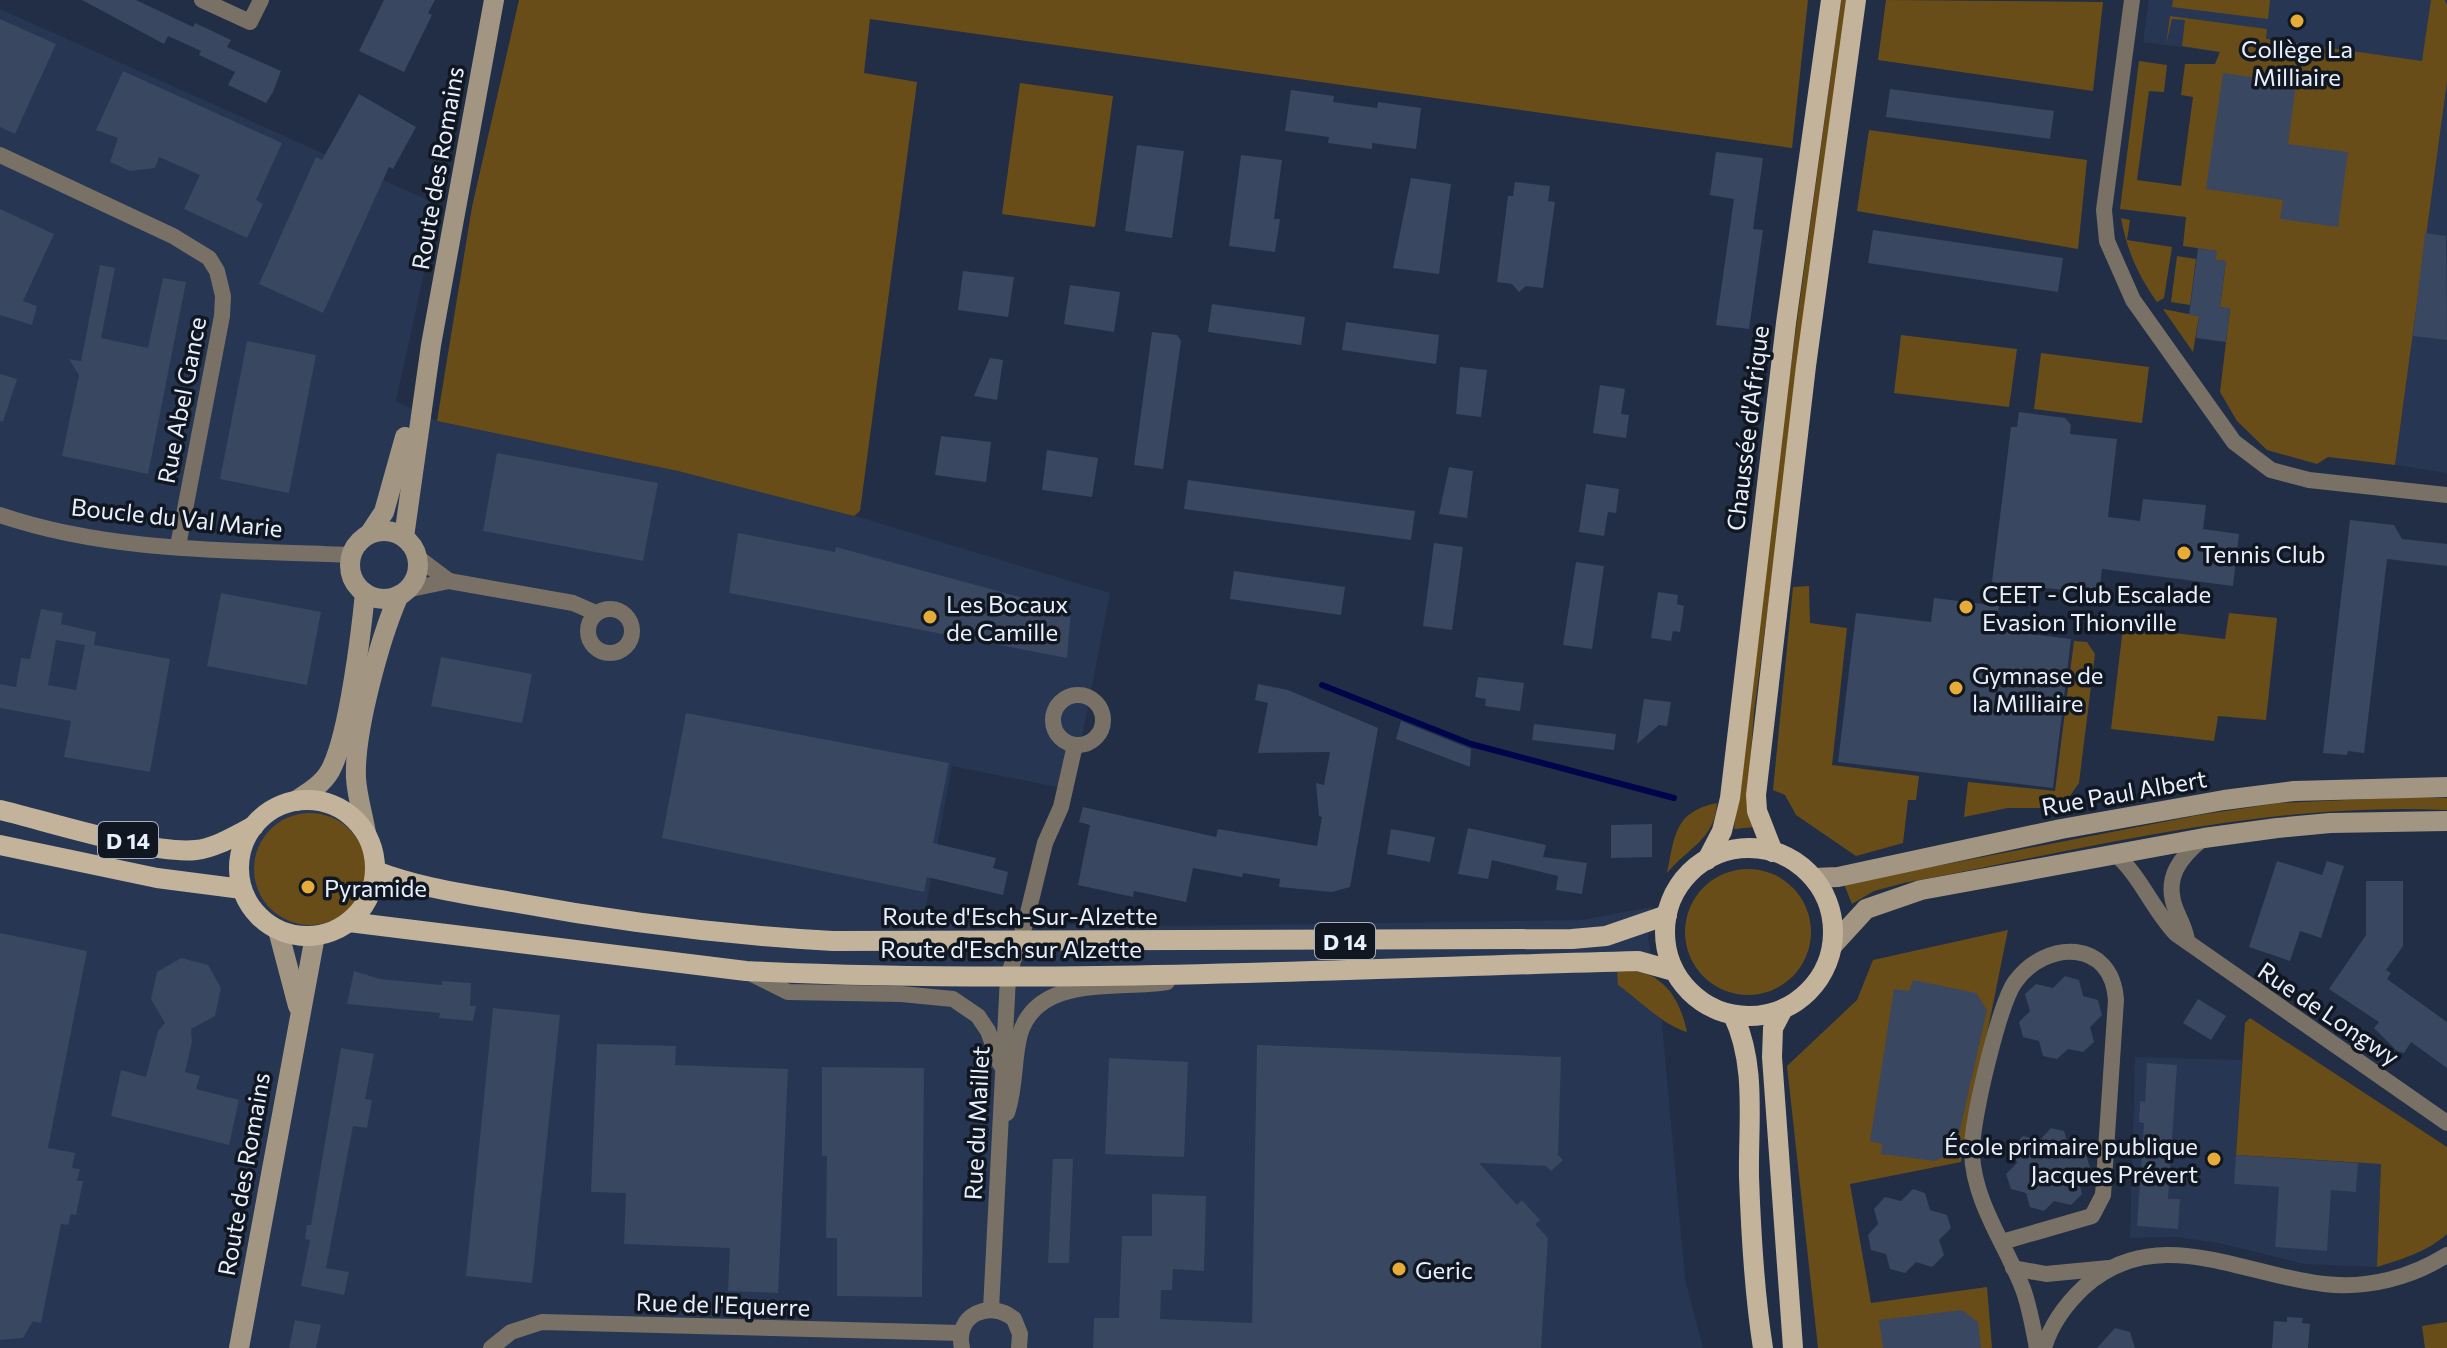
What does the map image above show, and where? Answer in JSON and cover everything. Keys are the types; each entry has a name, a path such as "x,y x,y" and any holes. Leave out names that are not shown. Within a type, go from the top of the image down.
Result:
{"main road":[{"name":"Chaussée d'Afrique","path":"1707,860 1722,831 1730,798 1786,323 1831,0"},
{"path":"1773,852 1760,818 1756,795 1806,366 1856,0"},
{"path":"296,801 323,801 348,813 366,833 374,851 376,871 363,908 349,922 315,936 278,930 255,913 242,889 239,867 243,845 254,826 272,809 296,801"},
{"name":"D 14","path":"0,810 153,846 196,850 227,840 254,826"},
{"name":"D 14","path":"0,845 157,878 242,889"},
{"path":"1739,849 1773,852 1790,858 1814,878 1829,905 1833,945 1816,984 1783,1009 1750,1017 1733,1015 1696,998 1674,971 1666,944 1667,915 1681,883 1707,860 1739,849"},
{"name":"Route d'Esch-Sur-Alzette","path":"376,871 448,891 614,921 719,935 849,941 1572,939 1629,931 1667,915"},
{"name":"Route d'Esch sur Alzette","path":"349,922 746,971 1008,977 1638,961 1674,971"},
{"path":"1783,1009 1773,1028 1772,1057 1793,1348"},
{"path":"1733,1015 1748,1059 1749,1181 1763,1348"}],"street":[{"path":"202,0 250,22 261,0"},
{"name":"Route des Romains","path":"404,537 431,345 494,0"},
{"path":"2132,0 2104,210 2107,241 2133,300 2234,442 2271,470 2309,480 2447,495"},
{"name":"Rue Abel Gance","path":"0,155 173,236 209,258 217,271 223,296 222,316 178,546"},
{"name":"Route des Romains","path":"351,555 384,512 397,472 412,403 431,345"},
{"name":"Boucle du Val Marie","path":"0,515 84,536 178,546 351,555"},
{"path":"370,533 394,532 404,537 417,557 449,581"},
{"path":"351,555 352,576 365,593 387,599 449,581 573,603 596,613"},
{"path":"366,833 356,780 357,747 389,616 418,569 417,557"},
{"path":"296,801 319,786 332,768 340,743 365,593"},
{"name":"Rue du Maillet","path":"991,1309 1008,977 1045,843 1061,807 1075,745"},
{"name":"Rue Paul Albert","path":"1814,878 1838,877 2088,824 2224,800 2294,791 2447,787"},
{"path":"1833,945 1866,909 1896,896 2204,838 2330,823 2447,821"},
{"path":"2187,940 2172,899 2171,885 2177,862 2204,838"},
{"name":"Rue de Longwy","path":"2115,854 2132,870 2167,925 2227,972 2447,1123"},
{"name":"Route des Romains","path":"278,930 299,1010"},
{"name":"Route des Romains","path":"239,1348 315,936"},
{"path":"2002,1242 2092,1216 2103,1195 2116,1000 2111,973 2087,954 2055,953 2038,960 2025,970 2007,996 1973,1132 1972,1152 1979,1188 2028,1304 2037,1348"},
{"path":"746,971 788,992 901,994 953,999 978,1016 988,1031 1004,1073"},
{"path":"1000,1134 1014,1090 1020,1035 1039,1003 1064,991 1133,987 1221,972"},
{"path":"2013,1268 2046,1274 2109,1268 2145,1255 2189,1254 2306,1281 2348,1285 2419,1271 2447,1255"},
{"path":"2044,1348 2066,1306 2109,1268"},
{"path":"961,1340 971,1315 991,1309 1014,1319 1020,1334 1019,1348"},
{"name":"Rue de l'Equerre","path":"491,1348 511,1332 542,1322 961,1340"}],"shaded area":[{"path":"519,0 1808,0 1792,148 870,19 864,73 917,82 860,511 854,516 678,471 437,421 472,207"},
{"path":"1841,0 1848,0 1754,713 1748,789 1755,827 1734,829 1765,555"},
{"path":"1886,0 2103,2 2093,91 1878,60"},
{"name":"Collège La Milliaire","path":"2149,0 2447,0 2447,82 2143,42"},
{"path":"2173,0 2270,0 2268,19 2172,7"},
{"path":"2431,0 2445,0 2447,5 2447,82 2395,465 2328,457 2317,464 2267,450 2237,421 2220,392 2230,309 2220,307 2226,261 2216,260 2216,251 2183,246 2186,217 2120,209 2139,61 2167,65 2164,92 2149,91 2137,180 2181,186 2193,97 2181,95 2185,64 2215,64 2220,52 2182,46 2185,20 2172,19 2166,45 2170,16 2267,29 2266,39 2422,61"},
{"path":"0,9 439,205 396,401 437,421 678,471 826,507 1110,593 1072,790 952,766 923,923 1178,926 1581,920 1651,907 1648,938 1660,1001 1685,1279 1703,1348 0,1348"},
{"path":"2447,82 2447,473 2395,465"},
{"path":"1020,83 1113,96 1095,227 1002,214"},
{"path":"1869,130 2087,160 2078,249 1857,211"},
{"path":"2121,218 2130,220 2127,240 2172,247 2164,298 2157,302 2134,262 2126,241"},
{"path":"2177,256 2196,259 2190,305 2171,302"},
{"path":"2163,309 2199,316 2193,352"},
{"path":"1901,335 2017,349 2009,407 1894,393"},
{"path":"2041,353 2149,367 2142,423 2034,409"},
{"path":"1809,586 1810,623 1847,628 1832,765 1919,776 1916,800 1908,800 1903,843 1856,856 1796,815 1785,795 1773,790 1793,587"},
{"path":"2229,613 2277,618 2266,720 2218,716 2214,741 2111,729 2123,627 2225,639"},
{"path":"2074,641 2087,642 2095,654 2079,783 2065,803 2044,808 2008,808 1964,817 1968,782 2055,791"},
{"path":"2447,798 2447,810 2379,809 2242,820 1904,883 1874,891 1852,904 1844,884 2199,815 2279,803"},
{"path":"1717,803 1706,834 1667,873 1675,837 1684,819 1692,812"},
{"path":"310,813 332,817 350,829 362,847 366,869 362,891 350,909 332,921 310,925 288,921 270,909 258,891 254,869 258,847 270,829 288,817"},
{"path":"1748,869 1772,874 1792,888 1806,908 1811,932 1806,956 1792,976 1772,990 1748,995 1724,990 1704,976 1690,956 1685,932 1690,908 1704,888 1724,874"},
{"path":"2008,930 1961,1162 1850,1184 1871,1303 1987,1287 1992,1348 1818,1348 1787,1066 1857,1000 1873,960"},
{"path":"1617,971 1645,974 1665,986 1679,1006 1687,1032 1660,1018 1618,985"},
{"path":"2250,1018 2447,1147 2447,1234 2423,1250 2377,1267 2381,1164 2236,1155 2245,1023"},
{"name":"École primaire publique Jacques Prévert","path":"2135,1057 2242,1060 2236,1155 2381,1164 2377,1267 2304,1264 2219,1243 2176,1237 2130,1238"},
{"path":"2447,1322 2447,1348 2425,1348 2422,1326"}],"building":[{"path":"82,0 136,0 193,27 195,23 231,40 227,47 281,71 273,92 266,103 228,85 235,72 199,55 201,51 168,36 164,44"},
{"path":"384,0 435,0 428,13 432,15 404,72 359,51"},
{"path":"0,19 56,44 15,134 0,127"},
{"path":"123,71 282,143 256,200 263,204 247,238 184,209 200,175 159,157 155,168 130,171 110,162 118,138 96,130"},
{"path":"2223,73 2296,83 2288,144 2348,152 2338,227 2280,219 2283,200 2206,189"},
{"path":"1890,89 2054,111 2050,139 1886,117"},
{"path":"1291,90 1334,96 1333,102 1377,108 1378,102 1421,108 1416,149 1372,143 1372,149 1328,143 1329,137 1285,131"},
{"path":"359,94 416,127 393,169 389,167 323,313 259,284 316,157 322,160"},
{"path":"1137,145 1184,151 1172,238 1125,231"},
{"path":"1716,152 1763,158 1753,229 1763,230 1749,329 1716,325 1734,199 1710,195"},
{"path":"1241,155 1282,160 1274,219 1280,219 1275,252 1229,246"},
{"path":"1411,178 1451,184 1439,274 1393,268"},
{"path":"1515,182 1550,186 1548,201 1555,202 1543,288 1526,286 1519,292 1512,284 1497,282 1508,196 1513,196"},
{"path":"0,209 54,234 23,301 37,306 32,325 0,315"},
{"path":"1873,230 2063,258 2058,292 1868,263"},
{"path":"2425,233 2446,236 2447,340 2413,336"},
{"path":"2198,248 2217,251 2216,260 2226,261 2220,307 2230,308 2226,342 2196,338 2199,316 2189,315"},
{"path":"100,265 115,268 101,338 148,348 163,278 186,282 148,474 62,456 79,375 69,359 81,361"},
{"path":"963,271 1014,277 1008,317 958,310"},
{"path":"1070,285 1120,292 1114,332 1064,324"},
{"path":"1212,304 1305,317 1301,345 1208,332"},
{"path":"1346,322 1439,335 1436,364 1342,350"},
{"path":"1152,332 1177,335 1181,341 1163,469 1134,465"},
{"path":"247,341 316,355 289,493 220,479"},
{"path":"990,358 1003,360 997,400 974,396"},
{"path":"1460,367 1487,370 1481,417 1456,414"},
{"path":"0,374 17,379 3,422 0,421"},
{"path":"1600,385 1625,389 1621,414 1629,415 1626,438 1593,433"},
{"path":"2019,412 2065,418 2071,425 2070,434 2117,439 2108,517 2140,521 2143,499 2206,505 2203,529 2239,534 2233,586 2102,569 2099,594 1992,582 2011,427 2017,427"},
{"path":"941,436 991,442 986,482 935,475"},
{"path":"1047,450 1098,458 1092,497 1042,490"},
{"path":"497,453 658,483 643,561 483,531"},
{"path":"1449,467 1473,471 1467,518 1439,514"},
{"path":"1188,480 1415,511 1411,540 1184,509"},
{"path":"1586,484 1619,489 1616,513 1608,512 1604,536 1579,532"},
{"path":"2350,520 2394,525 2402,539 2447,544 2447,566 2387,559 2364,753 2348,751 2347,755 2323,753"},
{"path":"738,533 835,552 836,547 1071,611 1067,658 729,593"},
{"path":"1434,543 1463,547 1452,630 1423,626"},
{"path":"1576,562 1604,566 1592,649 1563,645"},
{"path":"1234,571 1345,587 1341,615 1230,599"},
{"path":"1658,592 1678,595 1677,604 1684,606 1680,632 1673,631 1671,641 1651,638"},
{"path":"221,593 321,612 307,685 207,666"},
{"name":"Gymnase de la Milliaire","path":"1934,598 1999,606 1996,630 2071,639 2053,788 1838,762 1856,613 1931,622"},
{"path":"41,609 63,613 61,624 96,632 94,645 170,659 150,772 64,757 71,721 0,708 0,684 16,687 21,658 30,659","holes":["56,640 85,645 76,690 48,685"]},
{"path":"441,657 532,674 522,723 431,706"},
{"path":"1478,677 1524,683 1520,711 1485,706 1486,699 1475,697"},
{"path":"1258,684 1288,690 1378,728 1350,887 1332,892 1279,887 1280,879 1243,873 1242,877 1193,868 1186,902 1134,891 1133,897 1078,885 1090,825 1079,822 1083,807 1216,837 1218,829 1317,846 1322,817 1319,816 1316,783 1324,785 1330,752 1258,753 1268,703 1255,700"},
{"path":"1644,699 1671,702 1667,726 1659,725 1637,744"},
{"path":"686,713 949,763 933,843 996,858 993,868 1008,872 1003,895 927,877 924,892 662,838"},
{"path":"1401,721 1471,749 1470,767 1396,739"},
{"path":"1534,724 1616,734 1614,750 1532,740"},
{"path":"1652,824 1652,857 1611,858 1611,825"},
{"path":"1468,828 1546,845 1543,857 1587,863 1582,894 1556,890 1558,876 1492,860 1488,879 1458,874"},
{"path":"1391,829 1435,837 1430,862 1387,854"},
{"path":"2277,861 2322,875 2327,861 2344,866 2321,938 2300,931 2290,961 2249,947"},
{"path":"2366,881 2403,881 2403,946 2386,970 2391,973 2387,979 2447,1022 2447,1068 2411,1042 2404,1053 2397,1051 2374,1028 2379,1022 2329,989 2366,935"},
{"path":"0,933 87,951 48,1148 75,1153 72,1168 80,1169 77,1181 83,1181 76,1215 71,1214 68,1225 61,1224 41,1323 33,1321 23,1338 0,1340"},
{"path":"181,958 208,965 221,988 215,1016 191,1029 192,1042 185,1072 200,1076 196,1089 239,1100 229,1145 111,1116 121,1070 146,1077 158,1031 165,1023 151,999 157,972"},
{"path":"354,971 380,979 442,985 442,981 471,983 470,1006 476,1006 473,1021 439,1018 440,1013 347,1004"},
{"path":"2065,976 2079,980 2083,996 2098,1000 2102,1015 2090,1027 2094,1042 2083,1052 2068,1049 2057,1059 2043,1056 2039,1041 2023,1037 2019,1022 2030,1011 2025,994 2036,984 2053,988"},
{"path":"1913,980 1976,993 1987,1010 1955,1152 1935,1161 1881,1154 1882,1144 1870,1141 1894,989 1909,991"},
{"path":"2198,999 2226,1016 2211,1040 2183,1023"},
{"path":"493,1008 560,1015 532,1283 466,1276"},
{"path":"597,1044 676,1046 675,1065 788,1069 778,1293 728,1291 730,1248 624,1244 626,1193 591,1192"},
{"path":"1257,1045 1561,1057 1558,1155 1563,1160 1551,1171 1546,1166 1479,1163 1517,1205 1522,1200 1540,1220 1535,1224 1548,1238 1541,1348 1093,1348 1094,1318 1119,1318 1122,1236 1152,1236 1152,1194 1206,1196 1204,1271 1173,1269 1172,1290 1161,1290 1160,1319 1252,1323"},
{"path":"341,1048 374,1054 365,1099 372,1100 367,1128 353,1126 326,1268 349,1272 344,1295 301,1286 310,1240 305,1239 307,1225 311,1225"},
{"path":"1109,1058 1188,1062 1184,1157 1105,1154"},
{"path":"2147,1063 2177,1065 2168,1199 2180,1199 2178,1229 2137,1226 2144,1123 2139,1122 2140,1101 2145,1102"},
{"path":"822,1067 924,1068 922,1297 837,1296 837,1238 826,1238 827,1156 822,1156"},
{"path":"2051,1128 2064,1131 2069,1148 2085,1152 2090,1167 2078,1178 2082,1194 2071,1205 2054,1201 2044,1211 2030,1207 2026,1193 2011,1189 2006,1174 2017,1163 2012,1148 2023,1136 2040,1140"},
{"path":"2236,1155 2358,1163 2356,1192 2331,1190 2327,1251 2275,1247 2279,1187 2234,1184"},
{"path":"1053,1159 1073,1159 1069,1263 1048,1263"},
{"path":"1913,1189 1925,1193 1930,1210 1947,1215 1951,1228 1939,1240 1944,1255 1932,1267 1916,1262 1905,1273 1890,1269 1886,1254 1871,1250 1868,1235 1878,1224 1874,1209 1885,1197 1901,1201"},
{"path":"1962,1310 1978,1322 1981,1348 1883,1348 1879,1320"},
{"path":"2287,1317 2303,1318 2302,1323 2310,1324 2308,1348 2272,1348 2274,1321 2287,1322"},
{"path":"295,1320 321,1325 316,1348 289,1348"},
{"path":"2115,1328 2130,1332 2135,1348 2097,1348"}],"waterway":[{"path":"1322,685 1471,744 1674,798"}],"place":[{"name":"Collège La Milliaire","path":"2297,21"},
{"name":"Tennis Club","path":"2184,553"},
{"name":"CEET - Club Escalade Evasion Thionville","path":"1966,607"},
{"name":"Les Bocaux de Camille","path":"930,617"},
{"name":"Gymnase de la Milliaire","path":"1956,688"},
{"name":"Pyramide","path":"308,887"},
{"name":"École primaire publique Jacques Prévert","path":"2214,1159"},
{"name":"Geric","path":"1399,1269"}]}
